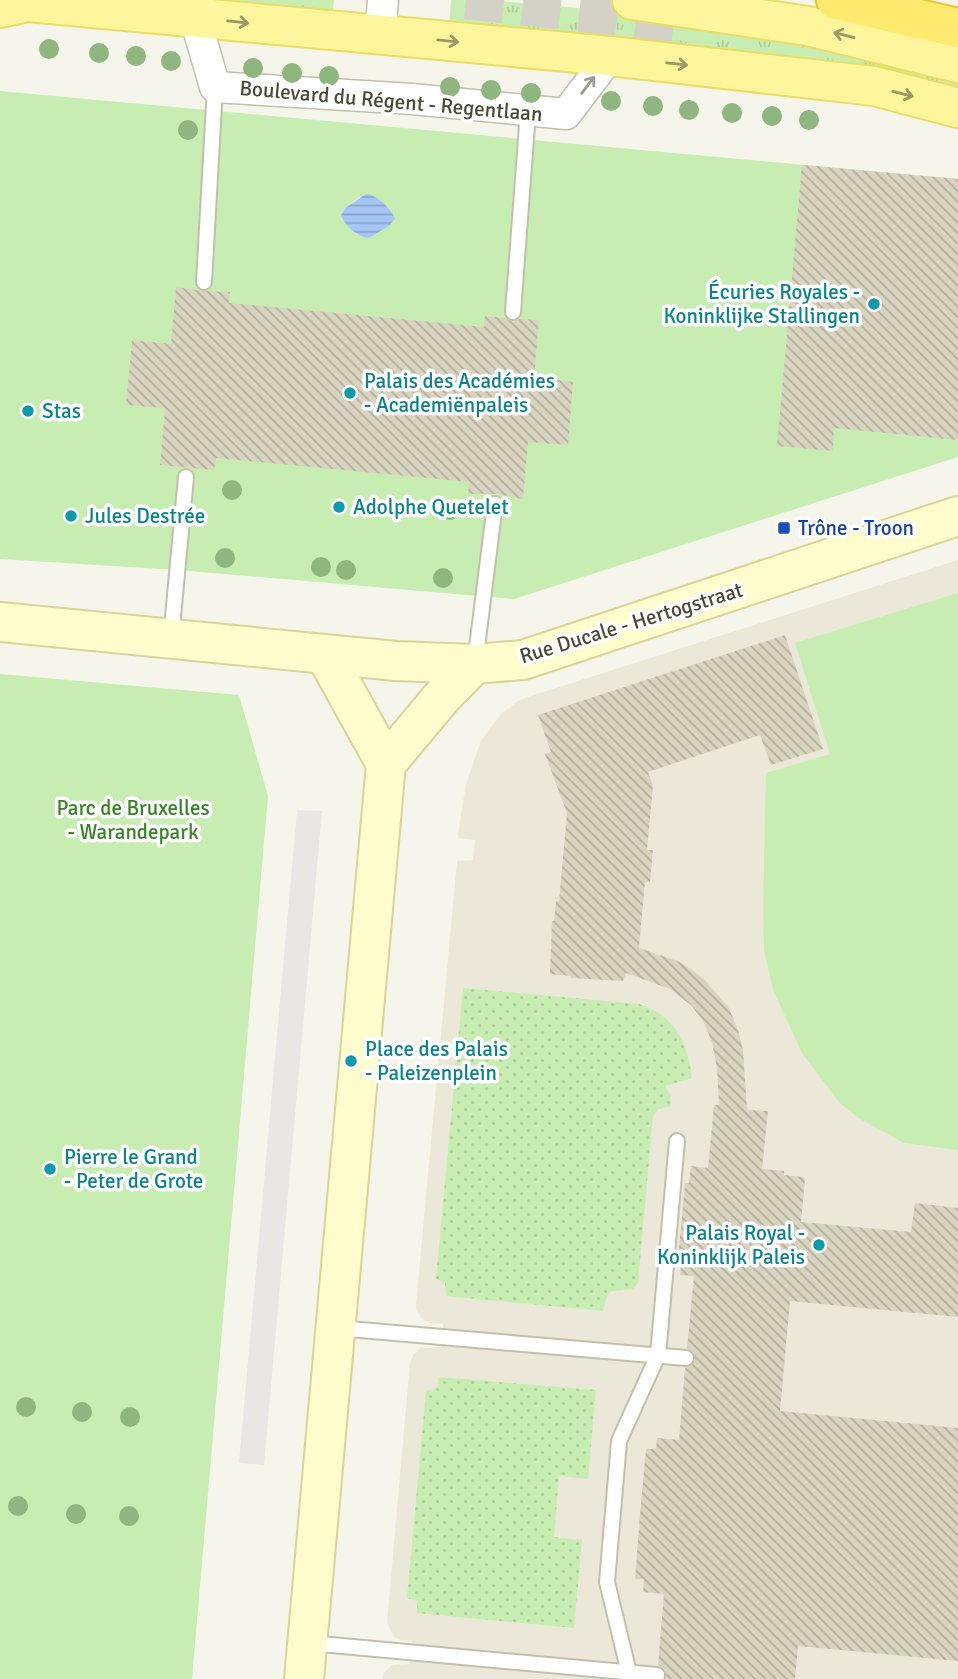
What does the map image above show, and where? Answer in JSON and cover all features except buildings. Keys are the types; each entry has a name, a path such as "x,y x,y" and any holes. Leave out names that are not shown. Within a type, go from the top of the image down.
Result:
{"highway":[{"path":"836,0 958,29"}],"main road":[{"path":"632,0 808,26 958,63"},
{"path":"0,8 28,2 195,18 382,17 610,57 874,86 958,108"},
{"name":"Rue Ducale - Hertogstraat","path":"0,622 326,656 474,664 523,660 958,516"},
{"path":"306,1661 386,764 326,656"},
{"path":"386,764 441,698 474,664"}],"street":[{"name":"Boulevard du Régent - Regentlaan","path":"195,18 215,87 412,99 566,114 610,57"}],"lane":[{"path":"204,282 215,87"},
{"path":"513,312 528,112"},
{"path":"171,639 187,477"},
{"path":"474,664 495,504"},
{"path":"629,1676 607,1581 609,1558 620,1441 658,1355 677,1141"},
{"path":"335,1328 686,1358"},
{"path":"306,1661 629,1676 657,1675"}],"shaded area":[{"path":"958,560 958,1679 382,1679 384,1672 392,1665 410,1664 412,1641 393,1636 387,1622 410,1363 420,1348 441,1347 443,1324 423,1320 416,1310 416,1305 457,861 473,860 475,840 458,838 466,784 481,741 502,713 518,701 531,696"},
{"path":"297,810 322,811 264,1465 239,1463"}],"green space":[{"path":"136,0 334,0 332,18"},
{"path":"451,0 488,0 688,18 958,76 958,87 864,66 449,29"},
{"path":"0,91 958,179 958,457 514,599 178,570 0,559","holes":["361,196 391,211 393,222 380,232 357,235 341,215 345,208"]},
{"path":"958,593 958,1150 904,1143 860,1119 840,1103 802,1053 773,990 764,950 763,909 766,773 830,754 795,643"},
{"name":"Parc de Bruxelles - Warandepark","path":"0,674 239,695 268,796 192,1679 0,1679"},
{"path":"463,988 639,1004 662,1015 678,1032 683,1042 692,1078 665,1086 670,1094 671,1106 658,1109 653,1116 638,1283 633,1289 609,1294 603,1311 446,1296 445,1283 436,1279"},
{"path":"439,1377 596,1390 588,1479 559,1476 554,1537 582,1540 574,1628 417,1613 417,1601 407,1598 426,1391 437,1388"}],"water":[{"path":"366,194 383,203 395,219 389,226 369,238 352,230 341,215 345,208"}],"tunnel":[{"path":"466,0 679,24"}],"place":[{"name":"Écuries Royales - Koninklijke Stallingen","path":"874,304"},
{"name":"Palais des Académies - Academiënpaleis","path":"350,393"},
{"name":"Stas","path":"28,411"},
{"name":"Adolphe Quetelet","path":"339,507"},
{"name":"Jules Destrée","path":"71,516"},
{"name":"Trône - Troon","path":"784,528"},
{"name":"Place des Palais - Paleizenplein","path":"351,1061"},
{"name":"Pierre le Grand - Peter de Grote","path":"50,1169"},
{"name":"Palais Royal - Koninklijk Paleis","path":"819,1245"}]}
